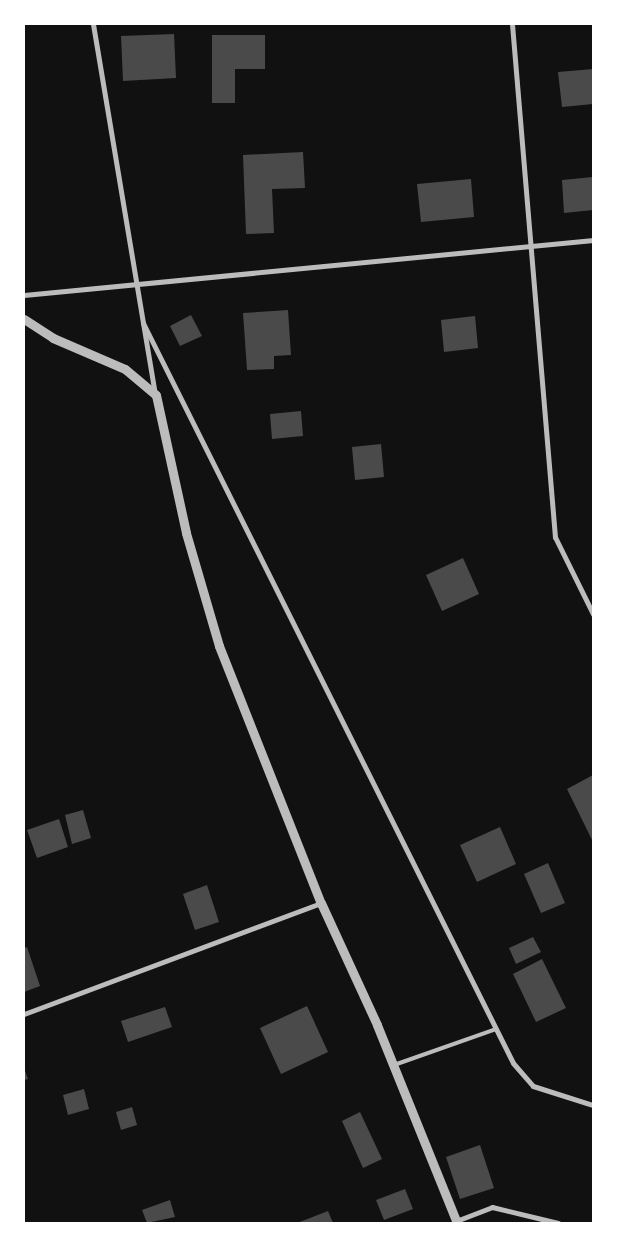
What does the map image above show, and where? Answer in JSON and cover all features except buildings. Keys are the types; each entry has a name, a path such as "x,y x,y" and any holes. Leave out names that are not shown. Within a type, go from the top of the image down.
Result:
{"street":[{"path":"93,24 156,395 186,533 219,646 321,903 394,1065 456,1222 492,1207 558,1223"},
{"path":"512,24 555,537 593,614"},
{"path":"24,295 530,244 593,240"},
{"path":"24,320 53,338 125,369 156,395"},
{"path":"143,323 513,1063 533,1086 593,1105"},
{"path":"24,1014 321,903"}],"lane":[{"path":"394,1065 496,1028"}]}
